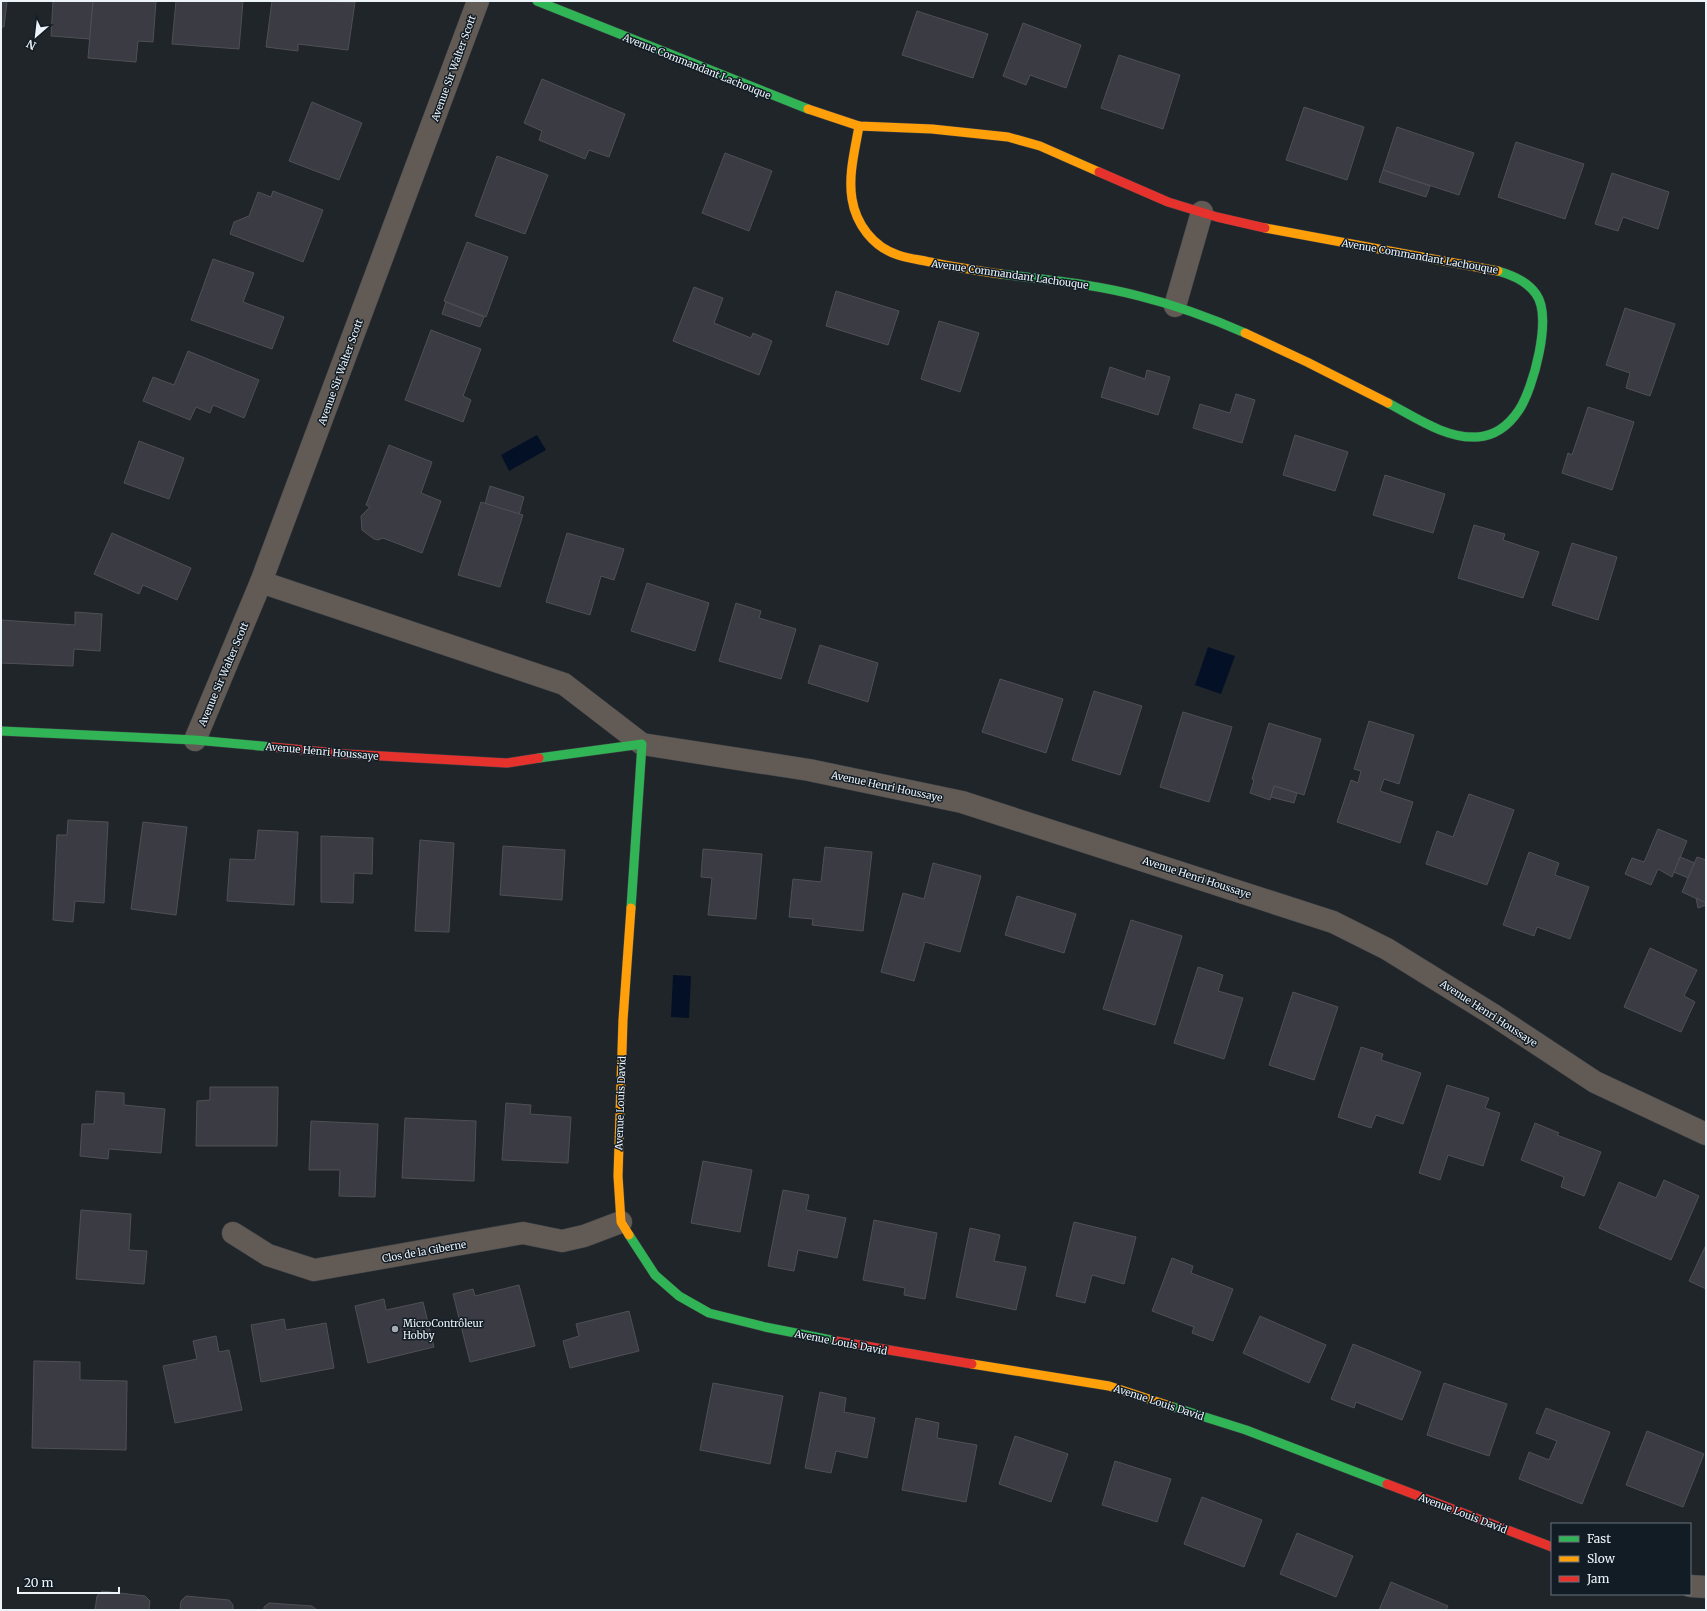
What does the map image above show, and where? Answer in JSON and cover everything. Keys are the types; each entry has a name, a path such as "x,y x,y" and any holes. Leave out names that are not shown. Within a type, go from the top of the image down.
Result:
{"street":[{"name":"Avenue Sir Walter Scott","path":"195,740 261,582 478,1"},
{"name":"Avenue Commandant Lachouque","path":"537,1 791,104 859,126 985,134 1027,141 1168,202 1217,217 1290,233 1500,271 1524,282 1537,295 1543,314 1543,334 1526,394 1519,410 1502,428 1491,434 1477,438 1464,438 1429,425 1271,344 1206,316 1140,295 1093,286 956,268 890,252 868,235 860,225 851,199 851,182 859,126"},
{"path":"1175,306 1202,212"},
{"name":"Avenue Henri Houssaye","path":"261,582 564,684 642,744"},
{"name":"Avenue Henri Houssaye","path":"1,731 195,740 346,754 507,763 642,744 809,770 962,802 1333,922 1387,949 1492,1014 1595,1082 1705,1130"},
{"name":"Avenue Louis David","path":"642,744 622,1020 618,1176 621,1222 655,1275 679,1296 709,1313 765,1327 905,1354 1109,1386 1246,1430 1551,1547"},
{"name":"Clos de la Giberne","path":"233,1233 268,1255 314,1270 523,1233 562,1241 584,1236 621,1222"},
{"path":"1691,1586 1706,1587"}],"water":[{"path":"537,435 546,450 509,471 501,455"},
{"path":"1208,647 1235,656 1221,694 1195,685"},
{"path":"673,975 691,976 689,1018 671,1017"}],"building":[{"path":"1,1 7,1 4,27 1,27"},
{"path":"53,1 93,1 90,39 51,36"},
{"path":"93,1 156,1 153,42 138,41 136,62 88,58"},
{"path":"176,1 243,1 239,49 172,44"},
{"path":"272,1 355,2 348,50 298,44 298,51 266,47"},
{"path":"917,11 988,34 973,78 902,55"},
{"path":"1023,23 1081,45 1066,88 1030,75 1026,85 1003,76"},
{"path":"1119,55 1180,75 1163,129 1101,108"},
{"path":"542,79 625,114 609,157 589,150 585,159 539,140 542,131 524,123"},
{"path":"312,102 362,123 339,180 289,161"},
{"path":"1304,107 1364,127 1347,180 1286,160"},
{"path":"1397,127 1474,153 1459,195 1383,170"},
{"path":"1516,142 1584,164 1565,219 1498,197"},
{"path":"725,153 772,171 749,231 702,213"},
{"path":"497,156 548,175 525,234 475,216"},
{"path":"1383,170 1430,186 1426,197 1379,182"},
{"path":"1612,173 1669,192 1658,229 1623,217 1618,231 1595,224"},
{"path":"273,191 323,210 303,262 230,234 234,222 249,216 258,192 271,197"},
{"path":"467,242 508,257 486,317 444,301"},
{"path":"213,259 254,273 243,302 284,317 272,349 191,320"},
{"path":"694,287 723,298 714,323 751,338 753,333 772,341 759,375 673,341"},
{"path":"836,291 899,311 888,345 826,326"},
{"path":"446,302 484,317 480,327 442,314"},
{"path":"1625,308 1675,324 1650,396 1626,388 1630,373 1606,365"},
{"path":"939,321 979,333 960,392 921,379"},
{"path":"431,330 481,349 463,396 471,400 463,422 405,400"},
{"path":"188,351 259,380 244,418 213,405 210,413 196,407 190,420 143,401 153,377 174,385"},
{"path":"1110,367 1145,379 1147,370 1170,377 1158,415 1101,397"},
{"path":"1236,394 1255,400 1242,443 1193,428 1200,404 1230,413"},
{"path":"1588,407 1634,422 1612,490 1562,473 1568,453 1572,455"},
{"path":"1295,435 1348,452 1335,491 1283,475"},
{"path":"139,441 184,458 169,499 124,483"},
{"path":"389,445 432,462 421,493 441,501 422,553 383,538 378,540 374,539 362,530 361,516 370,507 366,505"},
{"path":"1385,475 1445,494 1433,533 1373,515"},
{"path":"490,486 524,497 519,515 485,504"},
{"path":"481,502 523,515 500,587 458,575"},
{"path":"1474,525 1505,534 1503,540 1539,552 1523,598 1458,578"},
{"path":"112,533 191,568 177,600 143,585 139,594 94,574"},
{"path":"567,533 624,549 614,580 601,576 590,615 546,602"},
{"path":"1572,543 1617,557 1598,620 1552,605"},
{"path":"647,583 709,603 695,651 631,631"},
{"path":"736,603 761,611 759,618 796,629 781,679 719,661"},
{"path":"75,612 102,614 100,651 74,649 73,666 1,663 1,620 75,625"},
{"path":"820,645 878,663 868,702 808,683"},
{"path":"1000,679 1063,699 1046,753 982,732"},
{"path":"1094,691 1142,706 1120,775 1072,760"},
{"path":"1183,712 1232,727 1209,802 1160,787"},
{"path":"1369,721 1414,735 1399,784 1384,779 1380,791 1413,802 1400,843 1337,822 1351,780 1358,783 1361,771 1354,769"},
{"path":"1269,723 1321,739 1304,795 1274,786 1270,800 1250,793 1254,780 1252,779"},
{"path":"1274,786 1297,793 1294,803 1271,797"},
{"path":"1469,794 1514,810 1487,885 1426,864 1437,831 1453,837"},
{"path":"68,820 108,822 104,903 75,901 73,922 53,920 57,835 67,835"},
{"path":"143,822 187,827 176,915 131,909"},
{"path":"1658,829 1687,841 1672,877 1658,869 1651,885 1625,874 1632,858 1644,862"},
{"path":"258,830 298,832 294,905 227,901 230,859 255,860"},
{"path":"321,836 373,838 372,874 354,873 353,903 321,902"},
{"path":"420,840 454,843 449,932 415,931"},
{"path":"503,846 565,850 562,900 500,895"},
{"path":"825,847 872,852 863,931 812,925 813,919 789,917 793,879 821,882"},
{"path":"703,849 762,854 756,919 708,915 712,878 701,877"},
{"path":"1529,852 1559,863 1555,875 1589,887 1570,939 1537,927 1534,936 1503,925"},
{"path":"1680,857 1695,863 1688,878 1674,872"},
{"path":"1697,857 1706,860 1706,903 1682,892"},
{"path":"933,863 981,876 960,952 925,942 914,981 881,972 903,893 924,899"},
{"path":"1017,896 1076,914 1064,953 1005,935"},
{"path":"1696,898 1706,903 1706,905 1698,908"},
{"path":"1131,920 1182,936 1155,1025 1103,1009"},
{"path":"1650,948 1697,970 1684,996 1695,1002 1681,1032 1624,1007"},
{"path":"1198,967 1223,975 1218,991 1243,998 1224,1059 1174,1043"},
{"path":"1293,992 1338,1007 1314,1080 1269,1065"},
{"path":"1361,1047 1383,1054 1381,1060 1421,1073 1403,1124 1376,1115 1371,1128 1338,1117"},
{"path":"1447,1085 1489,1098 1485,1108 1500,1113 1483,1166 1448,1155 1440,1180 1419,1173"},
{"path":"210,1087 278,1087 277,1146 196,1146 197,1101 210,1100"},
{"path":"96,1091 124,1093 124,1105 165,1109 161,1153 109,1149 108,1159 80,1156 82,1124 94,1124"},
{"path":"506,1103 531,1105 530,1114 571,1117 568,1163 502,1160"},
{"path":"405,1118 476,1121 474,1181 402,1178"},
{"path":"311,1121 378,1124 375,1197 339,1196 340,1170 309,1170"},
{"path":"1535,1123 1559,1133 1557,1135 1601,1152 1584,1196 1561,1187 1564,1177 1521,1160"},
{"path":"703,1161 752,1170 740,1232 691,1223"},
{"path":"1664,1180 1699,1196 1671,1260 1599,1228 1619,1182 1656,1198"},
{"path":"783,1190 809,1195 806,1210 846,1218 837,1258 798,1250 794,1271 768,1266"},
{"path":"81,1210 131,1214 129,1250 147,1251 144,1284 76,1279"},
{"path":"874,1220 937,1233 925,1299 904,1295 905,1288 863,1280"},
{"path":"1074,1222 1136,1237 1124,1284 1092,1275 1085,1303 1056,1296"},
{"path":"970,1228 1000,1235 994,1261 1026,1267 1016,1310 956,1297"},
{"path":"1706,1245 1706,1289 1689,1281"},
{"path":"1172,1258 1193,1266 1191,1273 1233,1289 1213,1341 1192,1333 1194,1327 1152,1311"},
{"path":"519,1285 535,1346 470,1362 453,1294 473,1289 475,1296"},
{"name":"MicroContrôleur Hobby","path":"384,1299 386,1310 423,1302 434,1347 368,1363 355,1306"},
{"path":"629,1311 639,1351 570,1368 563,1341 579,1336 576,1324"},
{"path":"1260,1316 1326,1345 1309,1383 1243,1353"},
{"path":"284,1319 286,1330 326,1323 334,1368 261,1382 251,1325"},
{"path":"216,1336 219,1352 229,1350 242,1410 175,1423 163,1366 197,1359 193,1341"},
{"path":"1353,1344 1421,1372 1402,1420 1356,1402 1354,1408 1331,1399"},
{"path":"34,1361 80,1362 80,1380 127,1381 126,1450 32,1448"},
{"path":"713,1383 783,1396 770,1464 700,1450"},
{"path":"1444,1383 1507,1404 1489,1456 1427,1435"},
{"path":"820,1392 846,1398 844,1412 875,1418 867,1458 836,1451 831,1473 805,1468"},
{"path":"1546,1408 1610,1432 1582,1504 1519,1479 1529,1452 1549,1460 1557,1441 1536,1433"},
{"path":"916,1418 939,1423 937,1438 977,1445 966,1502 902,1490"},
{"path":"1647,1431 1704,1454 1683,1507 1626,1485"},
{"path":"1015,1436 1068,1454 1051,1502 999,1484"},
{"path":"1115,1461 1171,1479 1157,1522 1102,1505"},
{"path":"1202,1497 1262,1520 1244,1567 1184,1544"},
{"path":"1297,1533 1353,1556 1336,1597 1280,1574"},
{"path":"1391,1582 1448,1606 1446,1610 1379,1610"},
{"path":"102,1591 145,1596 150,1601 149,1610 95,1610 97,1596"},
{"path":"186,1596 229,1600 233,1605 233,1610 180,1610 181,1601"},
{"path":"269,1603 312,1606 317,1610 264,1610 264,1607"}],"traffic: fast":[{"path":"537,1 808,109"},
{"path":"1388,403 1442,431 1465,437 1484,436 1496,432 1511,420 1519,410 1524,400 1535,370 1542,335 1541,305 1536,294 1529,286 1498,271"},
{"path":"1001,274 1105,288 1122,292 1179,308 1245,333"},
{"path":"1,731 195,740 272,747"},
{"path":"539,758 642,744 631,908"},
{"path":"629,1235 655,1275 679,1296 709,1313 765,1327 836,1341"},
{"path":"1170,1406 1246,1430 1387,1484"}],"traffic: slow":[{"path":"808,109 859,126 932,129 1008,137 1040,146 1099,172"},
{"path":"859,126 851,172 851,190 857,217 867,233 881,246 902,256 1001,274"},
{"path":"1265,228 1498,271"},
{"path":"1245,333 1307,362 1388,403"},
{"path":"629,1235 621,1222 618,1176 623,1020 631,908"},
{"path":"972,1364 1109,1386 1170,1406"}],"traffic: jam":[{"path":"1099,172 1168,202 1217,217 1265,228"},
{"path":"272,747 346,754 507,763 539,758"},
{"path":"836,1341 972,1364"},
{"path":"1387,1484 1551,1547"}],"place":[{"name":"MicroContrôleur Hobby","path":"395,1329"}]}
